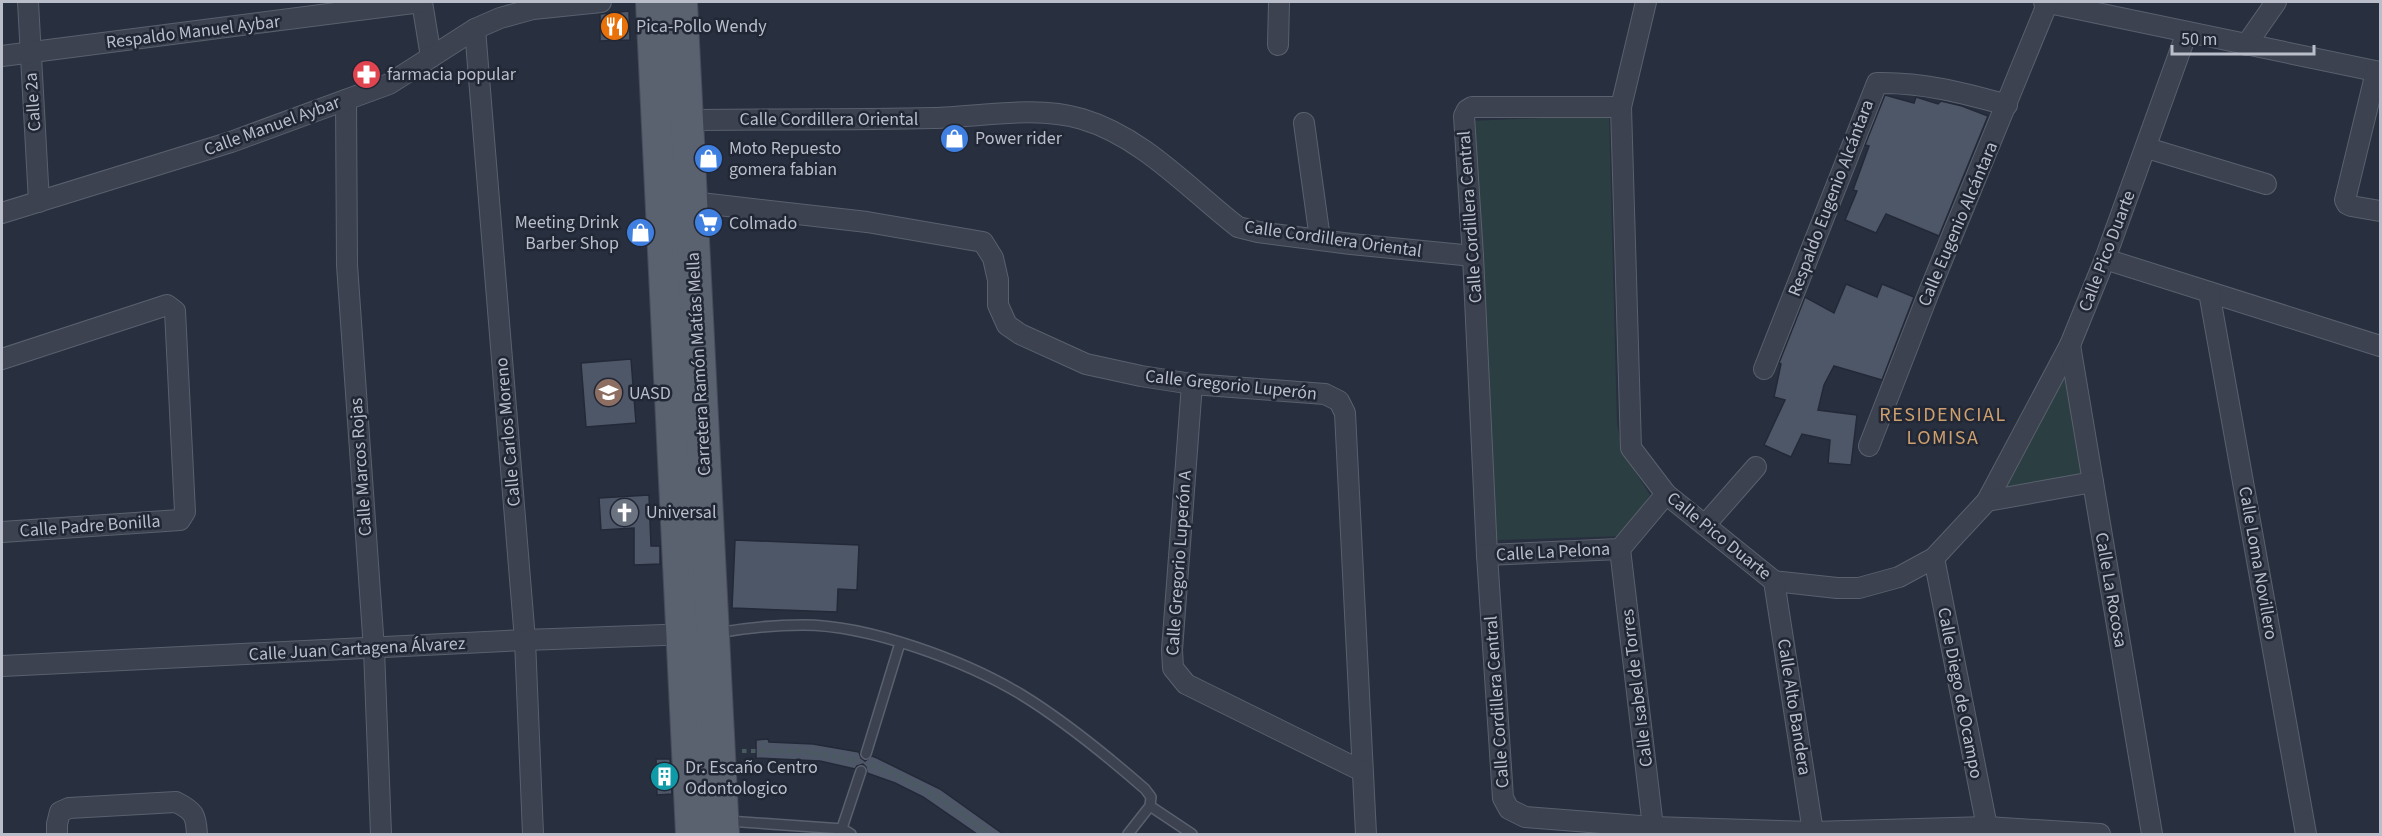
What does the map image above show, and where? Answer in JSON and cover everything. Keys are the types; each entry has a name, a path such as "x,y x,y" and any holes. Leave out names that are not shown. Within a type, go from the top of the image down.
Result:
{"main road":[{"name":"Carretera Ramón Matías Mella","path":"652,2 697,634 723,828"},
{"name":"Carretera Ramón Matías Mella","path":"681,2 692,202 697,634 692,834"}],"street":[{"name":"Calle 2a","path":"28,2 39,202"},
{"name":"Respaldo Manuel Aybar","path":"2,56 421,2"},
{"path":"421,2 431,57"},
{"name":"Calle Manuel Aybar","path":"2,213 231,142 390,84 475,29 500,18 533,9 601,2"},
{"path":"1278,45 1279,2"},
{"name":"Calle Pico Duarte","path":"1646,2 1621,107 1631,448 1666,494 1774,581 1859,588 1899,577 1934,558 1988,501 2070,345 2147,148 2187,32"},
{"path":"2046,2 2106,7 2187,32 2378,72 2345,200 2351,206 2380,211"},
{"name":"Calle Eugenio Alcántara","path":"1869,446 1929,292 2007,105 2046,2"},
{"path":"2246,45 2276,2"},
{"name":"Calle Carlos Moreno","path":"475,29 525,640 533,834"},
{"name":"Respaldo Eugenio Alcántara","path":"1764,369 1877,83 1950,89 2007,105"},
{"name":"Calle Marcos Rojas","path":"346,100 347,265 374,649 381,834"},
{"name":"Calle Cordillera Central","path":"1621,107 1472,107 1464,116 1487,555 1503,798 1509,809 1525,817 1653,827 1813,832 1987,827 2100,834"},
{"name":"Calle Cordillera Oriental","path":"688,120 934,118 1055,114 1082,119 1135,143 1238,227 1258,232 1351,244 1473,256"},
{"path":"1304,123 1320,239"},
{"path":"2147,148 2266,184"},
{"name":"Calle Gregorio Luperón","path":"692,202 867,222 983,242 993,258 996,269 998,305 1007,325 1020,334 1086,364 1192,384 1318,393 1332,397 1343,406 1366,834"},
{"path":"2105,259 2380,346"},
{"name":"Calle Loma Novillero","path":"2209,292 2306,834"},
{"name":"Calle Padre Bonilla","path":"2,359 167,305 175,311 186,512 180,520 2,532"},
{"name":"Calle La Rocosa","path":"2070,345 2152,834"},
{"name":"Calle Gregorio Luperón A","path":"1192,384 1172,650 1173,668 1186,684 1362,771"},
{"path":"1705,525 1756,467"},
{"path":"1988,501 2093,482"},
{"name":"Calle La Pelona","path":"1487,555 1620,549 1666,494"},
{"name":"Calle Isabel de Torres","path":"1620,549 1653,827"},
{"name":"Calle Diego de Ocampo","path":"1934,558 1987,827"},
{"name":"Calle Alto Bandera","path":"1774,581 1813,832"},
{"name":"Calle Juan Cartagena Álvarez","path":"2,666 525,640 697,634"},
{"path":"57,834 60,812 69,808 176,802 188,808 196,817 197,834"}],"lane":[{"path":"697,634 743,628 805,625 872,636 965,665 1022,695 1079,735 1145,789 1151,797 1149,806 1128,834"},
{"path":"866,754 900,644"},
{"path":"723,828 844,833 861,771"},
{"path":"1149,806 1192,834"}],"green space":[{"path":"1609,115 1617,424 1623,453 1650,495 1622,536 1497,540 1470,121"},
{"path":"2067,360 2083,481 1998,495"}],"building":[{"name":"Pica-Pollo Wendy","path":"629,11 630,40 600,41 600,14"},
{"path":"1885,95 1914,103 1916,97 1938,104 1941,101 1988,116 1939,236 1886,214 1876,233 1845,220 1857,191 1853,190 1869,146 1865,145"},
{"path":"1846,284 1877,297 1882,284 1914,297 1882,380 1834,366 1824,385 1818,410 1857,415 1851,465 1828,463 1830,440 1802,434 1791,457 1764,445 1785,400 1774,397 1781,364 1779,363 1805,297 1834,313"},
{"name":"UASD","path":"631,359 636,423 586,427 581,363"},
{"name":"Universal","path":"649,495 651,546 660,546 660,564 634,565 634,528 601,530 599,498"},
{"path":"735,540 859,545 857,590 838,589 837,612 732,608"},
{"path":"768,739 769,742 813,744 859,752 865,761 872,756 877,758 940,789 1003,834 977,834 923,797 895,783 867,773 863,764 855,769 820,761 756,758 756,740"},
{"name":"Dr. Escaño Centro Odontologico","path":"656,759 670,759 672,794 657,795"}],"place":[{"name":"Pica-Pollo Wendy","path":"615,26"},
{"name":"farmacia popular","path":"366,74"},
{"name":"Power rider","path":"954,138"},
{"name":"Moto Repuesto gomera fabian","path":"708,158"},
{"name":"Colmado","path":"708,223"},
{"name":"Meeting Drink Barber Shop","path":"640,232"},
{"name":"UASD","path":"608,393"},
{"name":"Universal","path":"625,512"},
{"name":"Dr. Escaño Centro Odontologico","path":"664,777"}],"district":[{"name":"RESIDENCIAL LOMISA","path":"1943,426"}]}
